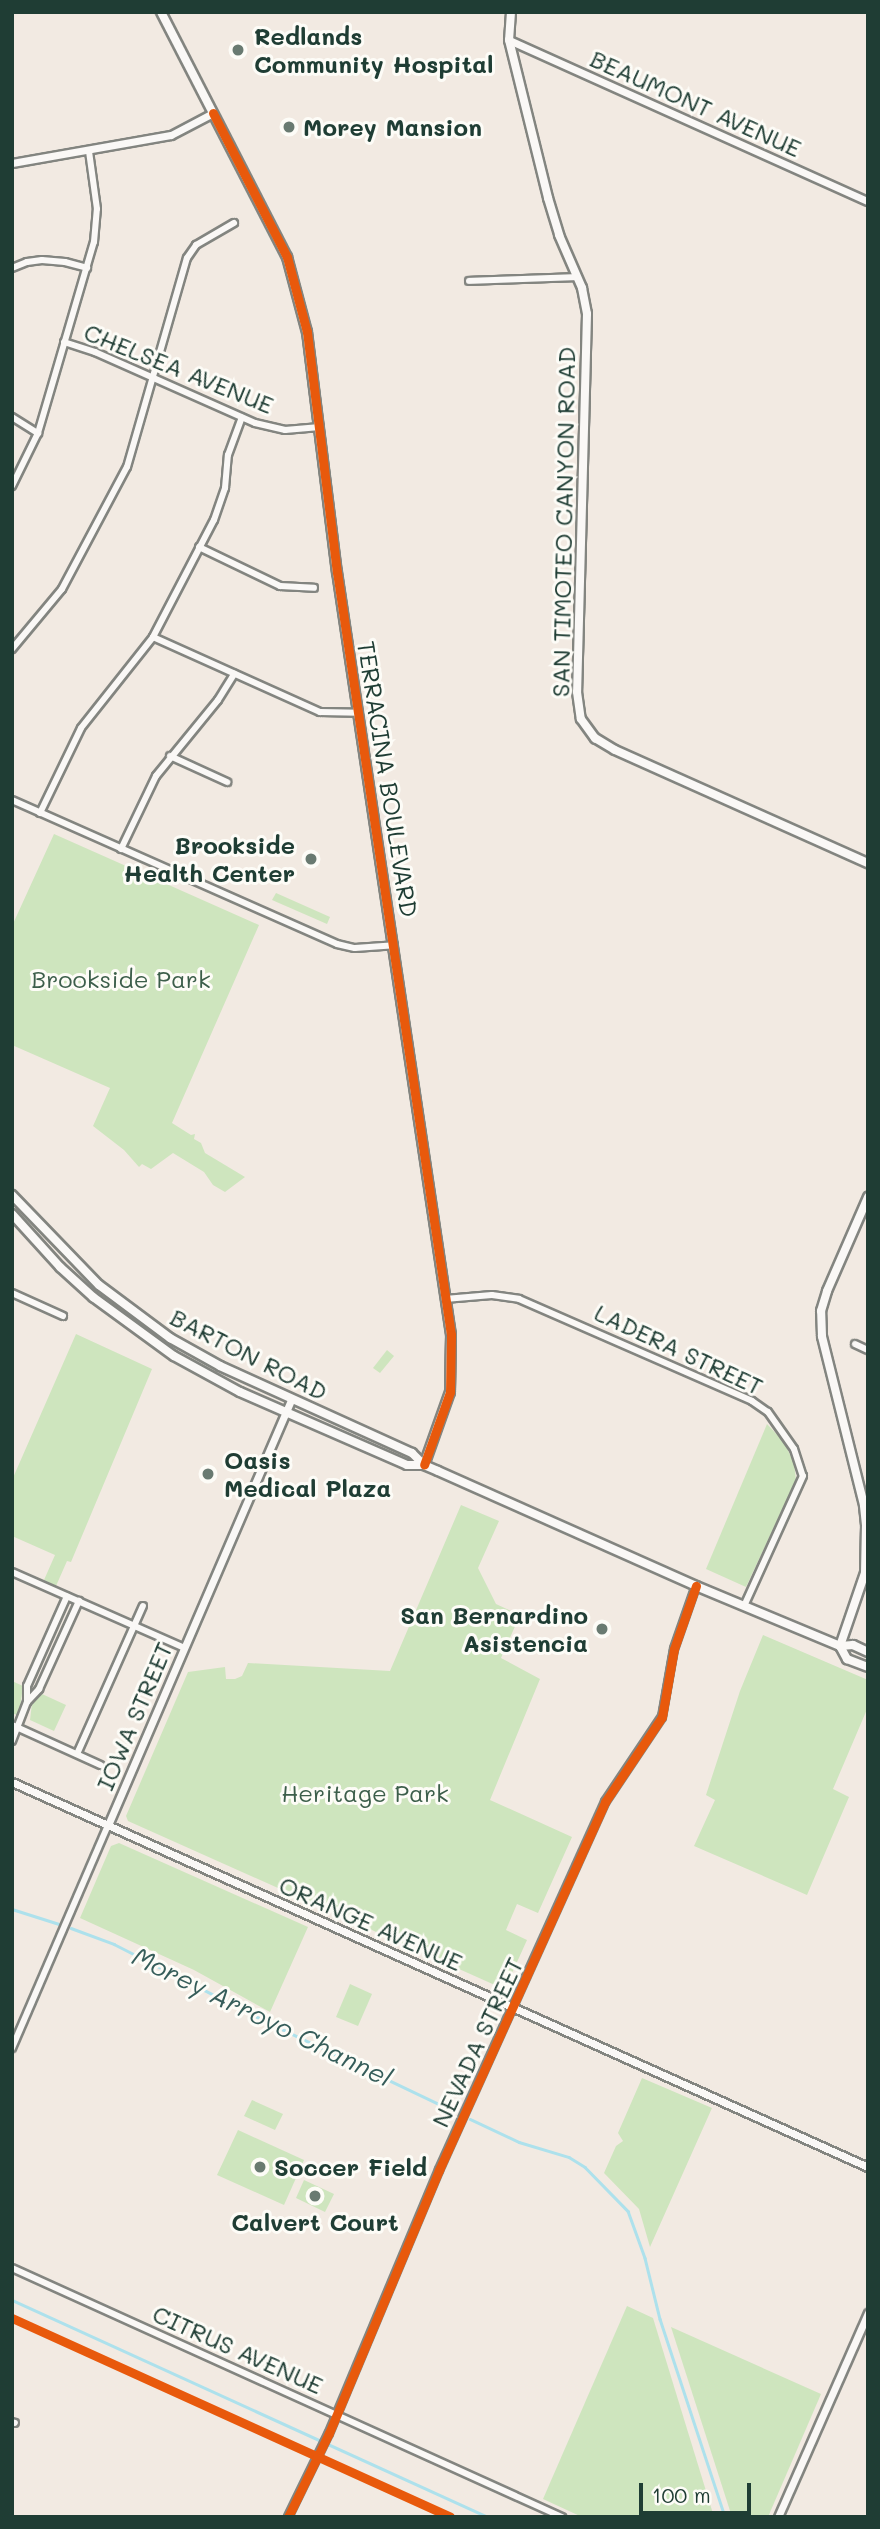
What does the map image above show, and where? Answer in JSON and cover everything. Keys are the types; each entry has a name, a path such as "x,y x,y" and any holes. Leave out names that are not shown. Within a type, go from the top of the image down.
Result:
{"main road":[{"name":"TERRACINA BOULEVARD","path":"161,12 288,257 307,332 337,572 451,1335 450,1392 424,1465"},
{"name":"SAN TIMOTEO CANYON ROAD","path":"510,12 509,40 559,235 587,314 577,692 581,719 595,738 615,750 868,863"},
{"name":"BARTON ROAD","path":"12,1195 99,1285 154,1327 220,1366 412,1453 424,1465 696,1586 840,1646 853,1645 868,1651"},
{"path":"840,1646 865,1573 866,1525 864,1505 822,1336 821,1311 868,1197"},
{"name":"BARTON ROAD","path":"12,1214 60,1268 146,1338 206,1374 286,1412 407,1465 424,1465"},
{"path":"146,1338 154,1327"},
{"name":"BARTON ROAD","path":"840,1646 847,1659 868,1667"}],"street":[{"name":"BEAUMONT AVENUE","path":"509,40 868,201"},
{"path":"12,163 170,135 213,113"},
{"path":"12,486 38,433 94,242 97,209 89,151"},
{"path":"12,649 62,589 127,467 187,258 196,245 234,223"},
{"path":"12,268 27,261 42,260 87,268"},
{"path":"469,281 576,277"},
{"name":"CHELSEA AVENUE","path":"64,342 274,429 320,426"},
{"path":"12,417 38,433"},
{"path":"40,813 80,728 152,637 220,506 228,455 242,417"},
{"path":"199,547 271,582 292,589 314,588"},
{"path":"152,637 320,712 359,713"},
{"path":"121,849 143,797 170,756 218,700 234,674"},
{"path":"170,756 227,782"},
{"path":"12,800 337,944 355,948 394,945"},
{"path":"12,1293 63,1316"},
{"name":"LADERA STREET","path":"446,1299 492,1295 519,1299 752,1401 768,1412 794,1449 803,1476 744,1606"},
{"path":"855,1344 868,1350"},
{"name":"IOWA STREET","path":"12,2048 291,1400"},
{"path":"12,1572 184,1648"},
{"name":"NEVADA STREET","path":"288,2517 329,2433 439,2170 605,1802 662,1717 674,1648 696,1586"},
{"path":"27,1702 27,1686 67,1596"},
{"path":"12,1741 15,1726 27,1702 39,1689 79,1601"},
{"path":"77,1754 143,1606"},
{"path":"15,1726 100,1765"},
{"name":"ORANGE AVENUE","path":"12,1782 868,2167"},
{"name":"CITRUS AVENUE","path":"12,2268 562,2517"},
{"path":"778,2517 868,2313"}],"green space":[{"name":"Brookside Park","path":"54,834 259,925 172,1123 191,1135 195,1134 194,1139 201,1143 205,1153 245,1177 225,1192 213,1185 204,1172 173,1153 151,1169 142,1164 139,1167 124,1150 93,1126 110,1088 12,1045 12,926"},
{"path":"276,893 330,917 327,924 272,900"},
{"path":"76,1334 152,1369 71,1562 67,1561 56,1586 44,1580 55,1555 12,1536 12,1480"},
{"path":"387,1350 394,1356 380,1373 373,1368"},
{"path":"767,1424 784,1442 794,1463 796,1480 746,1587 706,1569"},
{"name":"Heritage Park","path":"461,1505 499,1521 478,1568 496,1604 520,1615 501,1658 540,1679 490,1800 572,1837 538,1913 517,1904 506,1930 527,1940 508,1982 497,1986 128,1821 126,1816 188,1672 225,1667 226,1679 235,1679 242,1676 248,1663 390,1671"},
{"path":"763,1635 868,1680 868,1707 833,1789 849,1797 807,1895 694,1846 715,1800 706,1795 740,1691"},
{"path":"12,1681 23,1686 19,1716 12,1713"},
{"path":"42,1694 66,1705 54,1731 30,1720 32,1703"},
{"path":"119,1843 308,1927 270,2012 194,1970 80,1918 111,1846"},
{"path":"350,1984 372,1994 358,2026 336,2017"},
{"path":"642,2078 712,2108 650,2247 639,2209 604,2173 616,2146 623,2141 618,2133"},
{"path":"252,2100 283,2114 275,2130 244,2116"},
{"name":"Soccer Field","path":"238,2130 304,2160 284,2205 217,2175"},
{"name":"Calvert Court","path":"304,2180 334,2194 325,2212 296,2198"},
{"path":"627,2306 653,2318 714,2517 582,2517 543,2499"},
{"path":"671,2327 821,2394 768,2517 732,2517"}],"waterway":[{"name":"Morey Arroyo Channel","path":"12,1909 59,1924"},
{"name":"Morey Arroyo Channel","path":"71,1928 114,1944 265,2021 452,2110"},
{"name":"Morey Arroyo Channel","path":"470,2119 519,2142 569,2157 585,2167 628,2211 645,2258 660,2319 725,2517"},
{"path":"12,2300 488,2517"}],"cycle path":[{"path":"213,113 287,257 307,332 337,572 451,1335 450,1392 424,1465"},
{"path":"288,2517 329,2433 439,2170 605,1802 662,1717 674,1649 696,1586"},
{"path":"12,2318 450,2517"}],"place":[{"name":"Redlands Community Hospital","path":"238,50"},
{"name":"Morey Mansion","path":"289,127"},
{"name":"Brookside Health Center","path":"311,859"},
{"name":"Oasis Medical Plaza","path":"208,1474"},
{"name":"San Bernardino Asistencia","path":"602,1629"},
{"name":"Soccer Field","path":"260,2167"},
{"name":"Calvert Court","path":"315,2196"}]}
